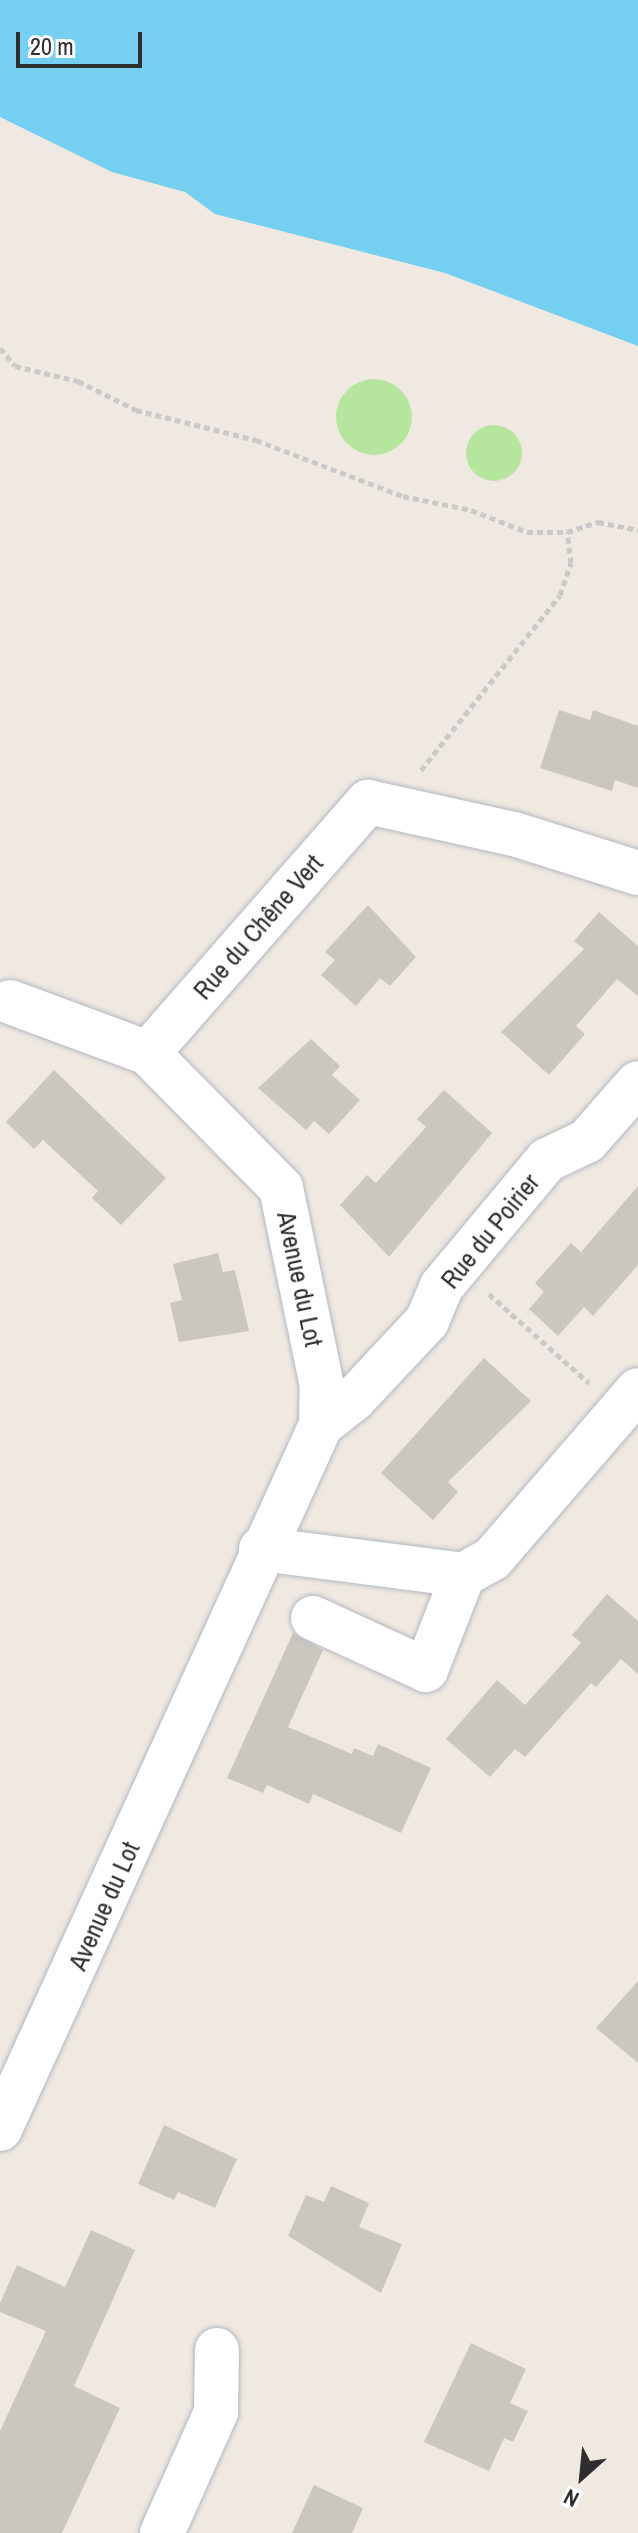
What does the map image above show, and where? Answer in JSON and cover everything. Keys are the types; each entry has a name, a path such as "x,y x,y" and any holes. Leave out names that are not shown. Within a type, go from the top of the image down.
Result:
{"street":[{"path":"379,805 514,834 638,873"},
{"name":"Rue du Chêne Vert","path":"148,1053 379,805"},
{"name":"Avenue du Lot","path":"0,2129 98,1922 261,1549 321,1425 322,1386 281,1188 148,1053 10,1002"},
{"name":"Rue du Poirier","path":"321,1425 427,1321 458,1266 547,1160 587,1141 638,1083"},
{"path":"261,1549 463,1575 492,1559 629,1400"},
{"path":"313,1618 426,1670 463,1575"},
{"path":"162,2533 216,2412 217,2350"}],"path":[{"path":"0,348 15,366 78,381 136,410 256,440 403,496 471,510 527,532 567,532 598,522 638,530"},
{"path":"379,805 560,595 571,563 567,532"},
{"path":"458,1266 629,1400"}],"green space":[{"path":"374,379 388,382 401,390 409,403 412,417 409,431 401,444 388,452 374,455 360,452 347,444 339,431 336,417 339,403 347,390 360,382"},
{"path":"494,425 514,433 522,453 514,473 494,481 474,473 466,453 474,433"}],"water":[{"path":"0,0 638,0 638,346 445,273 215,214 185,192 112,172 0,117"}],"building":[{"path":"559,710 590,720 593,710 638,726 638,788 615,780 612,791 540,768"},
{"path":"368,905 416,957 390,986 380,978 356,1006 321,975 335,960 325,952"},
{"path":"599,912 638,946 638,996 617,979 576,1026 585,1034 549,1075 501,1032 584,949 574,941"},
{"path":"311,1039 340,1066 332,1075 360,1100 329,1134 314,1121 306,1130 258,1088"},
{"path":"54,1070 166,1178 121,1225 92,1198 98,1191 43,1140 34,1149 6,1122"},
{"path":"444,1090 492,1133 389,1257 340,1205 367,1175 376,1183 426,1127 417,1119"},
{"path":"638,1186 638,1265 593,1316 584,1307 558,1336 529,1309 544,1292 535,1283 571,1243 581,1252"},
{"path":"218,1253 223,1272 235,1270 249,1331 179,1342 170,1303 182,1300 173,1264"},
{"path":"484,1358 531,1401 448,1482 458,1492 433,1520 381,1473"},
{"path":"607,1594 638,1621 638,1674 621,1659 596,1687 591,1683 525,1757 515,1749 490,1777 446,1739 497,1680 525,1705 581,1643 572,1635"},
{"path":"293,1633 323,1650 288,1727 352,1754 354,1748 373,1756 378,1744 431,1768 401,1833 313,1794 309,1804 267,1785 263,1793 227,1778"},
{"path":"638,1981 638,2063 596,2028"},
{"path":"164,2125 237,2159 215,2208 178,2192 174,2200 138,2184"},
{"path":"331,2186 369,2203 359,2227 402,2244 381,2293 288,2236 306,2195 324,2202"},
{"path":"91,2230 135,2250 74,2386 120,2408 62,2533 0,2533 0,2431 46,2331 0,2312 0,2303 17,2265 65,2287"},
{"path":"471,2343 526,2369 510,2403 528,2411 513,2442 504,2438 489,2471 424,2442"},
{"path":"314,2485 363,2508 352,2533 292,2533"}]}
